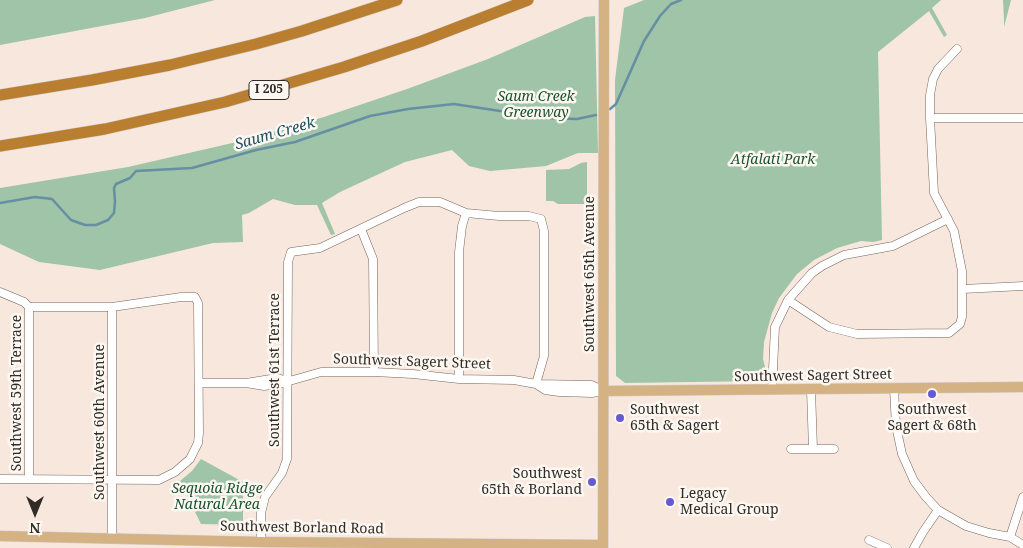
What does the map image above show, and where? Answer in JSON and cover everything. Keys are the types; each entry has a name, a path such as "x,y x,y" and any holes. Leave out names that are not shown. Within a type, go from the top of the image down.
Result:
{"highway":[{"path":"0,95 170,65 292,34 397,0"},
{"name":"I 205","path":"0,146 105,129 225,102 344,67 528,0"}],"main road":[{"name":"Southwest 65th Avenue","path":"603,546 604,0"},
{"name":"Southwest Sagert Street","path":"604,391 1023,387"},
{"name":"Southwest Borland Road","path":"0,536 261,542 603,546"}],"street":[{"path":"788,300 829,327 846,332 868,334 949,333 960,324 963,289 960,255 954,231 940,208 934,193 930,118 930,96 933,79 938,69 957,49"},
{"path":"930,118 1023,118"},
{"path":"374,372 373,259 361,229 419,202 440,202 466,213 529,216 541,219 544,231 544,356 536,384"},
{"path":"459,379 458,252 466,213"},
{"path":"772,390 775,327 788,300 812,273 832,260 844,255 893,246 948,219"},
{"name":"Southwest 61st Terrace","path":"261,542 262,513 265,497 282,473 287,459 288,262 292,252 320,248 361,229"},
{"path":"963,289 1023,286"},
{"path":"0,292 24,302 30,307 112,307 181,296 196,297 198,303 199,383 198,443 190,459 175,472 158,480 0,479"},
{"name":"Southwest 59th Terrace","path":"29,479 30,307"},
{"name":"Southwest 60th Avenue","path":"112,307 112,538"},
{"name":"Southwest Sagert Street","path":"199,383 246,382 277,378 288,381 321,372 374,372 459,379 514,380 536,384 592,385 604,391"},
{"path":"894,389 896,426 902,454 914,481 926,497 938,510 966,526 988,534 1010,537 1023,545"},
{"path":"811,390 813,449"},
{"path":"791,449 834,449"},
{"path":"1010,537 1023,497"},
{"path":"914,548 938,510"},
{"path":"869,540 887,548"}],"green space":[{"path":"0,0 215,0 145,18 0,45"},
{"name":"Atfalati Park","path":"644,0 941,0 932,8 947,35 944,37 929,11 878,52 882,240 873,242 861,241 837,248 814,260 797,274 779,298 772,313 764,342 765,376 760,381 625,383 616,376 615,80 624,8"},
{"path":"1003,0 1011,0 1004,27 1004,19"},
{"name":"Saum Creek Greenway","path":"595,16 598,153 578,153 546,166 490,171 469,166 452,150 405,162 340,192 322,203 335,234 331,235 317,205 295,205 273,199 242,215 243,242 213,243 100,270 39,262 0,244 0,188 128,167 241,141 324,117 407,89 488,59 585,17"},
{"path":"587,162 587,204 558,204 553,201 546,201 546,170 569,169"},
{"name":"Sequoia Ridge Natural Area","path":"201,459 243,482 243,525 201,524 180,481 192,471"}],"waterway":[{"name":"Saum Creek","path":"610,109 616,104 644,41 660,16 671,4 681,0"},
{"name":"Saum Creek","path":"0,203 35,197 52,199 71,220 85,225 96,225 108,220 114,213 114,188 116,184 130,178 136,171 192,168 256,150 295,142 370,116 408,109 454,104 546,118 577,119 596,115"}],"place":[{"name":"Southwest Sagert & 68th","path":"932,394"},
{"name":"Southwest 65th & Sagert","path":"620,418"},
{"name":"Southwest 65th & Borland","path":"592,482"},
{"name":"Legacy Medical Group","path":"670,502"}]}
